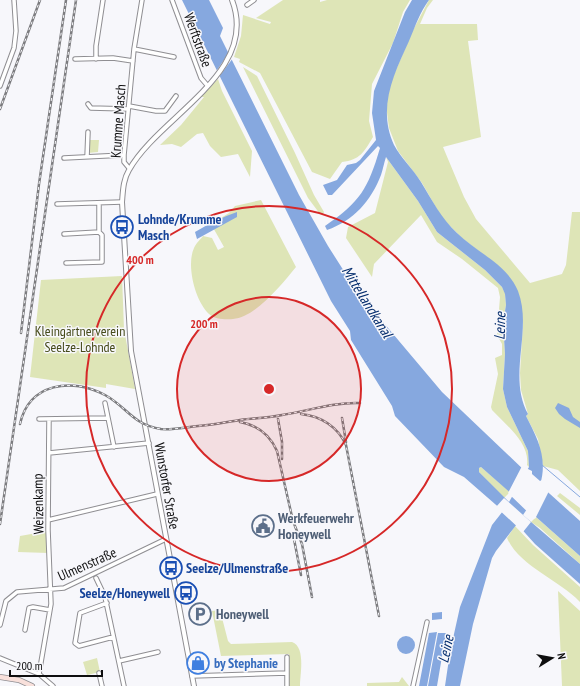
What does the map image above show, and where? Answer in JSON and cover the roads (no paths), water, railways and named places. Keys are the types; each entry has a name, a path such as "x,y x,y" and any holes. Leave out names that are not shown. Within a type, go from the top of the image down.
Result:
{"main road":[{"path":"0,677 19,680 32,686"}],"street":[{"path":"0,86 14,48 16,31 14,0"},
{"path":"96,59 96,46 103,0"},
{"name":"Krumme Masch","path":"126,288 122,202 123,186 130,168 124,162 124,156 134,49 142,0"},
{"name":"Werftstraße","path":"172,0 201,78 207,85"},
{"path":"130,168 137,158 216,75 232,53 235,45 237,17 232,0"},
{"path":"247,5 253,0"},
{"path":"134,49 174,57"},
{"path":"75,59 113,58 133,61"},
{"path":"88,104 91,108 119,107 164,111 176,96"},
{"path":"87,157 88,132"},
{"path":"64,158 124,156"},
{"path":"57,204 122,202"},
{"path":"66,263 102,262 102,235 99,232 99,203"},
{"path":"64,234 99,232"},
{"name":"Wunstorfer Straße","path":"126,288 131,351 194,686"},
{"path":"105,403 114,446"},
{"path":"39,419 108,418"},
{"name":"Weizenkamp","path":"49,419 49,590"},
{"path":"49,453 149,443"},
{"path":"48,520 157,494"},
{"name":"Ulmenstraße","path":"39,674 50,610 49,590 64,588 166,539"},
{"path":"96,578 107,603 124,686"},
{"path":"0,626 4,605 13,594 23,591 49,590"},
{"path":"107,603 80,613 75,643 79,646 114,637"},
{"path":"25,630 28,610 30,607 50,610"},
{"path":"413,686 427,622"},
{"path":"119,661 158,652"},
{"path":"287,657 287,686"},
{"path":"0,658 39,674 53,686"},
{"path":"99,673 102,686"},
{"path":"192,676 287,673"}],"water":[{"path":"182,0 209,0 223,28 220,36 299,195 328,246 356,290 442,392 526,472 529,467 528,451 507,407 503,389 505,354 503,323 506,305 505,294 502,287 485,270 437,232 418,201 386,157 377,184 360,209 336,226 327,230 325,226 355,202 367,184 376,162 380,148 378,146 332,195 328,195 323,185 337,180 347,165 356,163 360,160 376,140 372,113 374,91 405,12 412,0 429,0 418,20 393,79 387,105 389,131 397,150 418,177 446,221 465,240 499,266 513,282 518,291 522,306 523,321 520,384 522,399 528,414 526,416 538,441 542,458 543,466 540,485 580,521 580,556 527,509 523,515 580,564 580,584 535,544 517,524 496,551 492,558 473,624 460,686 445,686 450,652 460,607 492,525 503,511 464,477 444,467 395,416 392,406 351,340 350,331 331,301","holes":["481,467 513,495 509,502 479,472 479,468"]},
{"path":"237,212 237,217 197,239 195,232"},
{"path":"558,403 569,408 573,417 580,422 580,428 559,414 555,408"},
{"path":"442,612 442,619 432,620 432,613"},
{"path":"437,632 427,686 419,686 429,633"},
{"path":"438,633 446,633 437,686 428,686"},
{"path":"402,636 410,636 415,641 413,652 410,654 402,654 397,649 397,641"}],"waterway":[{"path":"542,465 580,497"}],"railway":[{"path":"0,109 40,0"},
{"path":"21,333 39,184 66,0"},
{"path":"0,524 76,0"},
{"path":"20,424 25,410 32,400 42,392 54,387 66,385 92,389 105,395 137,420 151,427 161,429 272,417 331,405 360,403"},
{"path":"301,414 315,417 334,428 346,445 379,616"},
{"path":"342,418 346,442"},
{"path":"278,419 282,442 282,459"},
{"path":"240,422 257,428 271,440 277,451 293,521 302,544 312,597"},
{"path":"293,534 301,575"}],"place":[{"name":"Lohnde/Krumme Masch","path":"122,227"},
{"name":"Werkfeuerwehr Honeywell","path":"263,526"},
{"name":"Seelze/Ulmenstraße","path":"171,568"},
{"name":"Seelze/Honeywell","path":"186,593"},
{"name":"Honeywell","path":"200,614"},
{"name":"by Stephanie","path":"198,663"}],"water label":[{"name":"Mittellandkanal","path":"367,302"},
{"name":"Leine","path":"500,326"},
{"name":"Leine","path":"446,649"}],"park label":[{"name":"Kleingärtnerverein Seelze-Lohnde","path":"80,340"}]}
